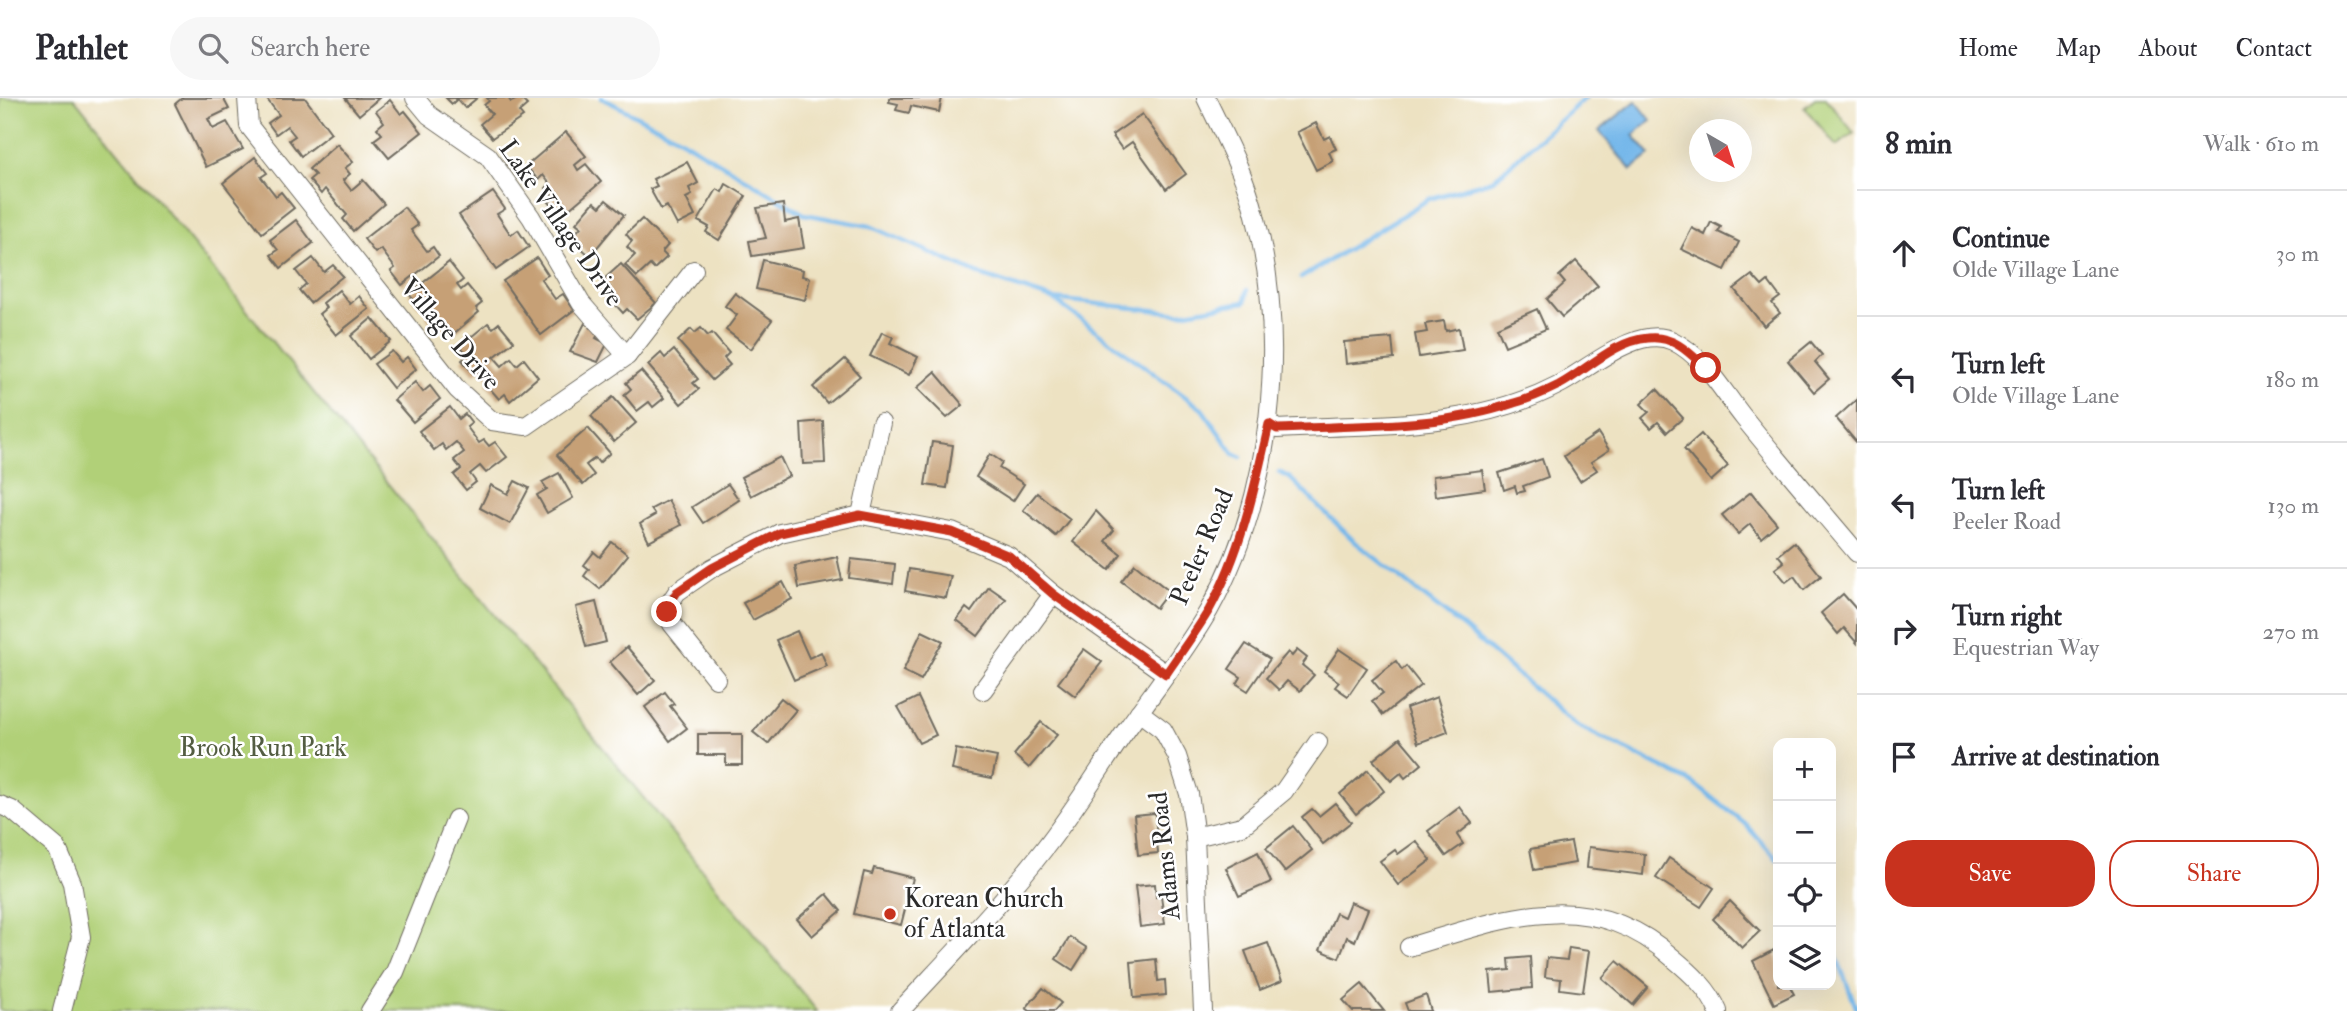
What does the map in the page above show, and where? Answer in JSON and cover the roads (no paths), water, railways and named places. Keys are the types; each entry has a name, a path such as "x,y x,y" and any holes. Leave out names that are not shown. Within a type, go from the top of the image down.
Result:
{"street":[{"name":"Village Drive","path":"247,98 249,126 432,359 492,421 526,426 627,356 694,270"},
{"name":"Lake Village Drive","path":"415,98 429,115 488,156 531,217 581,303 627,356"},
{"name":"Peeler Road","path":"900,1011 1045,848 1166,674 1209,610 1227,571 1253,499 1269,424 1272,360 1263,250 1243,178 1206,98"},
{"path":"1269,424 1277,429 1393,425 1466,415 1514,404 1558,385 1615,349 1636,341 1647,338 1671,339 1706,368 1857,553"},
{"path":"860,515 881,422"},
{"path":"716,679 672,624 667,612 677,592 712,568 780,533 860,515 952,532 1009,556 1053,594 1166,674"},
{"path":"983,690 1053,594"},
{"name":"Adams Road","path":"1139,712 1163,730 1177,756 1189,794 1195,838 1203,1011"},
{"path":"1195,838 1242,826 1284,791 1318,743"},
{"path":"0,805 12,810 57,848 72,883 81,937 62,1011"},
{"path":"370,1011 395,972 422,909 436,863 456,819"},
{"path":"1409,947 1510,916 1552,912 1595,915 1635,930 1667,951 1699,981 1718,1011"}],"water":[{"path":"1636,101 1651,120 1633,135 1650,155 1631,170 1599,131"}],"waterway":[{"path":"602,98 677,137 804,214 870,226 983,276 1053,299 1180,313 1245,302 1247,290"},
{"path":"1301,278 1429,199 1493,180 1585,98"},
{"path":"1053,299 1202,409 1234,454 1241,457"},
{"path":"1279,472 1290,478 1354,541 1464,628 1576,725 1693,783 1744,823 1773,855"},
{"path":"1836,955 1857,1010"}],"place":[{"name":"Korean Church of Atlanta","path":"890,914"}],"park label":[{"name":"Brook Run Park","path":"263,748"}]}
